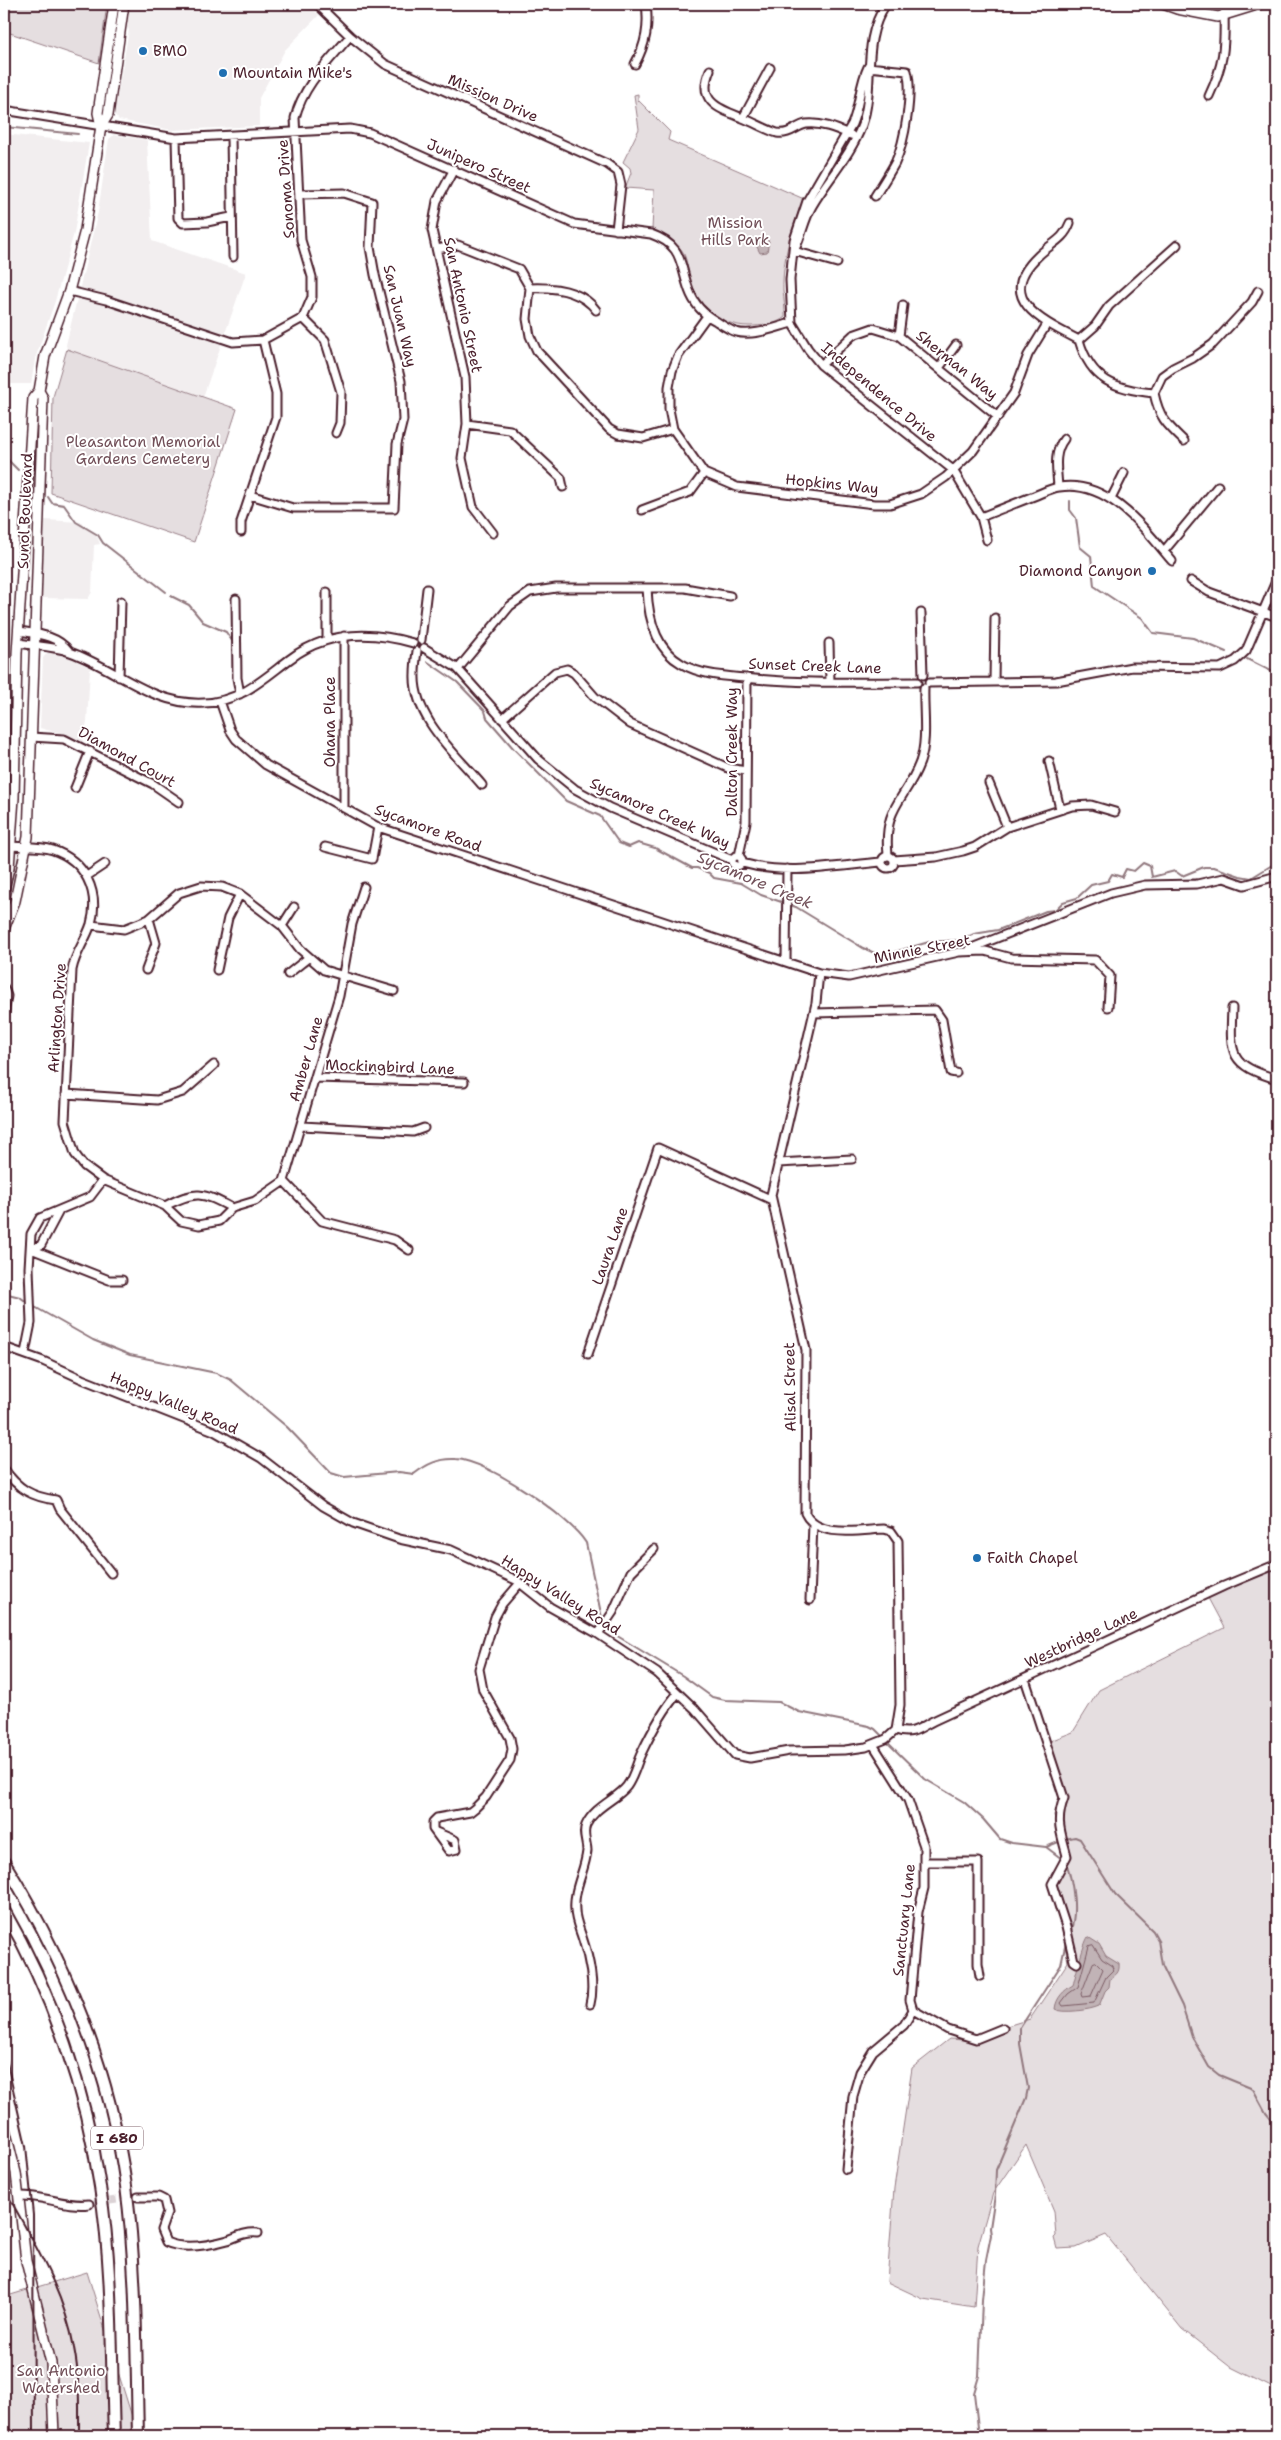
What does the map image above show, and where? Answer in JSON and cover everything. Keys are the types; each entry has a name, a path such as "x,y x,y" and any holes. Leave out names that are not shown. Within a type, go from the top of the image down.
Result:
{"highway":[{"name":"I 680","path":"4,1862 33,1910 67,1981 86,2027 109,2103 125,2184 130,2222 138,2436"},
{"name":"I 680","path":"4,1910 27,1955 60,2029 84,2109 93,2148 100,2187 108,2262 114,2436"}],"main road":[{"name":"Sunol Boulevard","path":"4,889 9,868 11,846 18,643 33,398 39,391 45,356 69,291 88,216 101,126 98,113 114,4"},
{"name":"Sunol Boulevard","path":"101,126 108,115 124,4"},
{"path":"1163,4 1201,15 1218,17 1224,13 1260,4"},
{"path":"1176,4 1224,13"},
{"name":"Sunol Boulevard","path":"4,929 15,901 26,847 43,398 39,391"},
{"path":"32,427 35,443 34,469 40,474"},
{"path":"4,2124 19,2196 26,2261 51,2363 54,2436"}],"street":[{"name":"Mission Drive","path":"317,4 350,36 386,64 607,164 618,172 621,185 616,230"},
{"path":"635,64 644,48 647,34 646,4"},
{"name":"Independence Drive","path":"794,251 812,207 856,137 866,111 871,37 878,16 886,4"},
{"path":"1209,96 1217,79 1225,48 1224,13"},
{"name":"Sonoma Drive","path":"303,318 312,297 312,277 302,240 301,194 296,132 298,104 314,78 350,36"},
{"path":"868,67 907,71 910,82 896,161 875,196"},
{"name":"Independence Drive","path":"868,67 863,77 858,111 802,212 790,280 792,323 808,349 821,364 953,470 981,517 986,540"},
{"path":"743,118 770,68"},
{"path":"710,70 705,82 705,91 710,101 719,108 778,133 789,133 804,125 816,123 856,137"},
{"name":"Junipero Street","path":"4,110 176,138 350,129 370,133 574,224 651,234 671,244 681,260 689,290 697,306 707,316 737,333 755,332 792,323"},
{"path":"231,136 232,257"},
{"path":"176,138 178,218 183,223 207,222 231,217"},
{"name":"San Antonio Street","path":"454,169 437,201 432,230 465,377 466,424 462,458 473,507 493,533"},
{"name":"San Juan Way","path":"250,495 293,508 394,508 397,444 403,420 401,381 370,247 372,202 344,193 301,194"},
{"path":"1070,223 1067,232 1061,239 1037,256 1025,272 1021,285 1021,298 1032,313 1047,324 1079,340 1083,353 1100,377 1127,390 1154,393"},
{"path":"437,249 458,245 519,269 530,288 527,319 530,336 538,351 609,428 624,436 643,438 673,428"},
{"path":"1079,340 1095,326 1109,306 1177,246"},
{"path":"794,251 837,263"},
{"path":"530,288 552,287 568,292 590,302 596,310"},
{"path":"69,291 106,300 233,342 263,340 303,318 326,340 341,392 340,423 336,433"},
{"path":"1184,441 1165,423 1158,411 1154,393 1162,376 1213,344 1252,302 1258,291"},
{"path":"899,336 903,304"},
{"path":"642,510 690,492 704,473 673,428 669,409 669,387 672,371 686,344 707,316"},
{"name":"Hopkins Way","path":"704,473 738,487 874,504 898,502 921,494 953,470 973,451 1014,393 1028,355 1047,324"},
{"name":"Sherman Way","path":"821,364 853,335 873,328 899,336 998,417"},
{"path":"241,532 241,522 276,417 276,394 263,340"},
{"path":"939,368 956,345"},
{"path":"466,424 510,430 561,478 563,487"},
{"path":"1058,487 1057,454 1058,446 1064,439"},
{"path":"1111,499 1124,473"},
{"path":"981,517 1058,487 1075,486 1094,490 1111,499 1140,523 1172,561"},
{"path":"1164,551 1218,486"},
{"path":"923,675 918,677 918,686 1056,681 1132,667 1220,668 1235,661 1246,651 1265,611 1277,579"},
{"path":"1191,581 1209,592 1277,617"},
{"path":"458,669 510,606 530,592 549,588 697,588 730,596"},
{"name":"Sunset Creek Lane","path":"647,588 648,610 654,631 673,658 682,664 711,675 789,682 917,682"},
{"path":"427,589 421,640 424,644 414,675 421,706 428,720 482,785"},
{"path":"326,640 327,592"},
{"path":"236,599 237,678 240,694"},
{"path":"119,677 121,602"},
{"path":"921,613 923,675"},
{"path":"994,682 995,618"},
{"path":"19,631 44,634 65,646 69,651"},
{"path":"18,643 69,651 153,694 185,703 205,703 220,701 240,694 260,682 292,657 326,640 344,636 371,634 390,636 413,643 421,640"},
{"name":"Ohana Place","path":"344,636 344,808"},
{"path":"413,643 414,648 421,649"},
{"path":"829,643 830,682"},
{"name":"Sycamore Creek Way","path":"421,649 458,669 538,759 575,790 610,808 758,867 787,869 882,862"},
{"path":"502,719 555,672 567,669 574,673 595,697 630,724 728,768 746,771"},
{"path":"888,855 888,822 896,803 920,761 924,742 928,677 923,675"},
{"name":"Dalton Creek Way","path":"738,860 746,822 746,678"},
{"name":"Sycamore Road","path":"220,701 227,722 236,739 260,760 378,827 698,935 786,961 819,973"},
{"name":"Diamond Court","path":"31,737 64,739 153,784 179,802"},
{"path":"75,788 90,751"},
{"path":"1048,761 1060,810"},
{"path":"989,782 1007,828"},
{"path":"888,855 894,860 936,857 963,851 1007,828 1060,810 1091,805 1115,812"},
{"path":"325,847 372,859 378,827"},
{"name":"Arlington Drive","path":"11,846 52,850 68,857 87,876 94,895 90,925 77,952 72,970 65,1121 75,1154 84,1166 103,1180"},
{"path":"888,855 883,858 884,867 888,868 893,865 894,860"},
{"path":"87,876 105,864"},
{"path":"786,961 787,869"},
{"path":"959,952 993,941 1111,893 1145,885 1197,884 1224,878 1244,885 1277,876"},
{"name":"Amber Lane","path":"284,1181 302,1126 344,976 352,924 364,887"},
{"path":"90,925 124,929 150,919 174,896 194,888 222,888 240,894 282,926 308,958 324,970 394,991"},
{"path":"216,970 228,918 240,894"},
{"path":"282,926 294,907"},
{"path":"146,970 156,943 150,919"},
{"name":"Minnie Street","path":"819,973 848,977 959,952 985,951 1011,958 1096,960 1110,976 1108,1007"},
{"path":"288,974 308,958"},
{"name":"Alisal Street","path":"812,1524 805,1513 804,1501 806,1350 772,1200 778,1162 814,1013 819,973"},
{"path":"4,988 7,996 4,1014"},
{"path":"1232,1008 1230,1046 1234,1056 1242,1064 1260,1074 1277,1079"},
{"path":"814,1013 935,1010 942,1020 951,1072 956,1073"},
{"path":"66,1094 157,1100 183,1092 214,1065"},
{"name":"Mockingbird Lane","path":"315,1078 464,1082"},
{"path":"302,1126 413,1132 424,1128"},
{"name":"Laura Lane","path":"588,1354 658,1148 772,1200"},
{"path":"778,1162 852,1159"},
{"path":"25,1353 30,1336 31,1234 40,1218 90,1197 103,1180 165,1206 181,1221 199,1226 219,1221 232,1208 255,1201 284,1181 322,1221 395,1240 409,1250"},
{"path":"165,1206 182,1197 200,1194 232,1208"},
{"path":"31,1249 41,1245 59,1211"},
{"path":"31,1249 109,1280 122,1280"},
{"name":"Happy Valley Road","path":"4,1347 25,1353 82,1379 214,1431 261,1458 323,1506 353,1523 399,1539 451,1550 520,1583 550,1607 642,1662 678,1692 728,1749 743,1758 789,1751 845,1750 874,1746 896,1730"},
{"path":"4,1469 18,1487 29,1494 56,1500 60,1509 110,1573"},
{"path":"810,1600 812,1524 833,1530 892,1531 898,1541 900,1705 896,1730"},
{"path":"598,1634 610,1616 631,1572 654,1549"},
{"name":"Westbridge Lane","path":"896,1730 905,1733 913,1732 1224,1586 1277,1564"},
{"path":"436,1832 432,1826 434,1820 470,1812 475,1808 486,1797 510,1760 512,1749 510,1738 483,1690 480,1669 495,1617 502,1604 520,1583"},
{"path":"1025,1679 1064,1798 1058,1813 1063,1840 1064,1860 1052,1884 1074,1961 1077,1963"},
{"path":"590,2004 592,1995 591,1982 584,1942 574,1911 579,1878 587,1848 584,1832 585,1826 604,1802 626,1788 656,1726 678,1692"},
{"name":"Sanctuary Lane","path":"874,1746 908,1800 918,1825 925,1862 924,1888 918,1912 910,2000 913,2010"},
{"path":"925,1862 978,1862 978,1964 980,1976"},
{"path":"846,2169 853,2096 860,2072 874,2051 904,2025 913,2010 948,2030 976,2038 1003,2028"},
{"path":"19,2196 32,2195 74,2205 89,2204"},
{"path":"138,2197 158,2197 164,2200 167,2213 161,2230 166,2242 173,2245 218,2243 242,2233 258,2233"}],"shaded area":[{"path":"130,4 307,4 319,15 285,50 259,98 259,126 172,130 119,120 114,114 129,30 127,27"},
{"path":"4,134 89,143 74,233 55,301 35,359 31,384 4,384"},
{"path":"114,135 147,140 152,241 246,273 203,397 67,349 66,345 98,212 109,139"},
{"path":"45,520 81,522 94,532 98,539 100,544 94,545 92,592 88,599 42,598"},
{"path":"48,652 65,655 90,668 87,722 82,743 66,735 40,728 43,658"}],"green space":[{"path":"4,4 107,4 99,63 4,31"},
{"name":"Mission Hills Park","path":"638,94 638,100 670,132 668,140 804,199 786,255 783,279 785,317 781,320 763,325 749,326 730,323 712,314 699,300 694,291 683,252 669,238 652,229 654,190 625,188 631,173 630,168 623,162 639,129 634,95"},
{"name":"Pleasanton Memorial Gardens Cemetery","path":"67,349 237,409 194,542 51,493 53,397"},
{"path":"1277,1568 1277,2390 1229,2366 1182,2329 1106,2235 1076,2248 1057,2249 1054,2238 1056,2236 1054,2211 1026,2145 993,2193 978,2246 974,2307 923,2299 887,2282 894,2188 912,2068 949,2039 979,2041 1000,2028 1030,2019 1068,1962 1059,1913 1048,1884 1063,1856 1054,1815 1060,1797 1045,1743 1073,1732 1099,1690 1224,1628 1208,1598"},
{"name":"San Antonio Watershed","path":"87,2272 138,2436 4,2436 4,2297"}],"water":[{"path":"760,238 769,241 767,252 760,253 754,241"},
{"path":"1088,1937 1099,1944 1106,1956 1119,1964 1118,1971 1110,1979 1109,1987 1105,1991 1099,2006 1077,2011 1055,2009 1061,1995 1073,1985"}],"waterway":[{"path":"4,127 78,134"},
{"name":"Sycamore Creek","path":"4,456 18,470"},
{"name":"Sycamore Creek","path":"48,497 52,503 64,505 76,522 98,535 103,543 166,592"},
{"path":"1070,501 1070,510 1076,518 1080,547 1091,556 1094,586 1142,618 1153,633 1193,638 1226,652"},
{"name":"Sycamore Creek","path":"171,596 189,605 203,622 226,632 232,641"},
{"path":"1247,659 1277,674"},
{"name":"Sycamore Creek","path":"428,662 457,682 485,711 487,718 514,749 566,801 600,816 619,843 629,847 638,843 655,848 692,868 709,873 714,878 741,883 761,895 796,907 863,948 877,954 887,954 929,942 961,940 974,934 998,930 1046,911 1055,910 1063,902 1077,898 1091,885 1108,881 1112,874 1122,877 1126,869 1134,871 1143,863 1150,866 1152,877 1175,871 1182,876 1204,867 1214,867 1251,878 1277,862"},
{"path":"4,1293 20,1297 29,1304"},
{"path":"33,1306 93,1340 130,1355 216,1373 231,1380 287,1427 331,1473 344,1477 399,1472 414,1474 434,1462 456,1459 470,1462 507,1479 546,1505 577,1532 586,1543 602,1618 612,1632 619,1637 683,1676 712,1697 725,1700 779,1702 799,1712 869,1726 883,1737"},
{"path":"886,1741 925,1779 964,1802 983,1819 1000,1839 1012,1843 1046,1847 1061,1841"},
{"path":"1065,1839 1075,1837 1080,1839 1115,1894 1153,1931 1158,1940 1162,1965 1182,2006 1192,2037 1209,2067 1219,2075 1253,2089 1266,2113 1277,2126"},
{"path":"1046,1847 1062,1859"},
{"path":"1066,1862 1074,1898 1074,1916 1070,1933"},
{"path":"979,2436 974,2393 979,2376 982,2300 986,2260 991,2235 990,2228 995,2195 996,2170 1026,2098 1028,2088 1020,2044 1020,2028 1061,1965 1066,1942"}],"tunnel":[{"path":"89,2204 138,2197"}],"railway":[{"path":"4,2050 26,2146 33,2215 34,2436"},
{"path":"4,2188 36,2246 63,2306 74,2348 77,2370 79,2436"}],"place":[{"name":"BMO","path":"143,51"},
{"name":"Mountain Mike's","path":"223,73"},
{"name":"Diamond Canyon","path":"1152,571"},
{"name":"Faith Chapel","path":"977,1558"}]}
